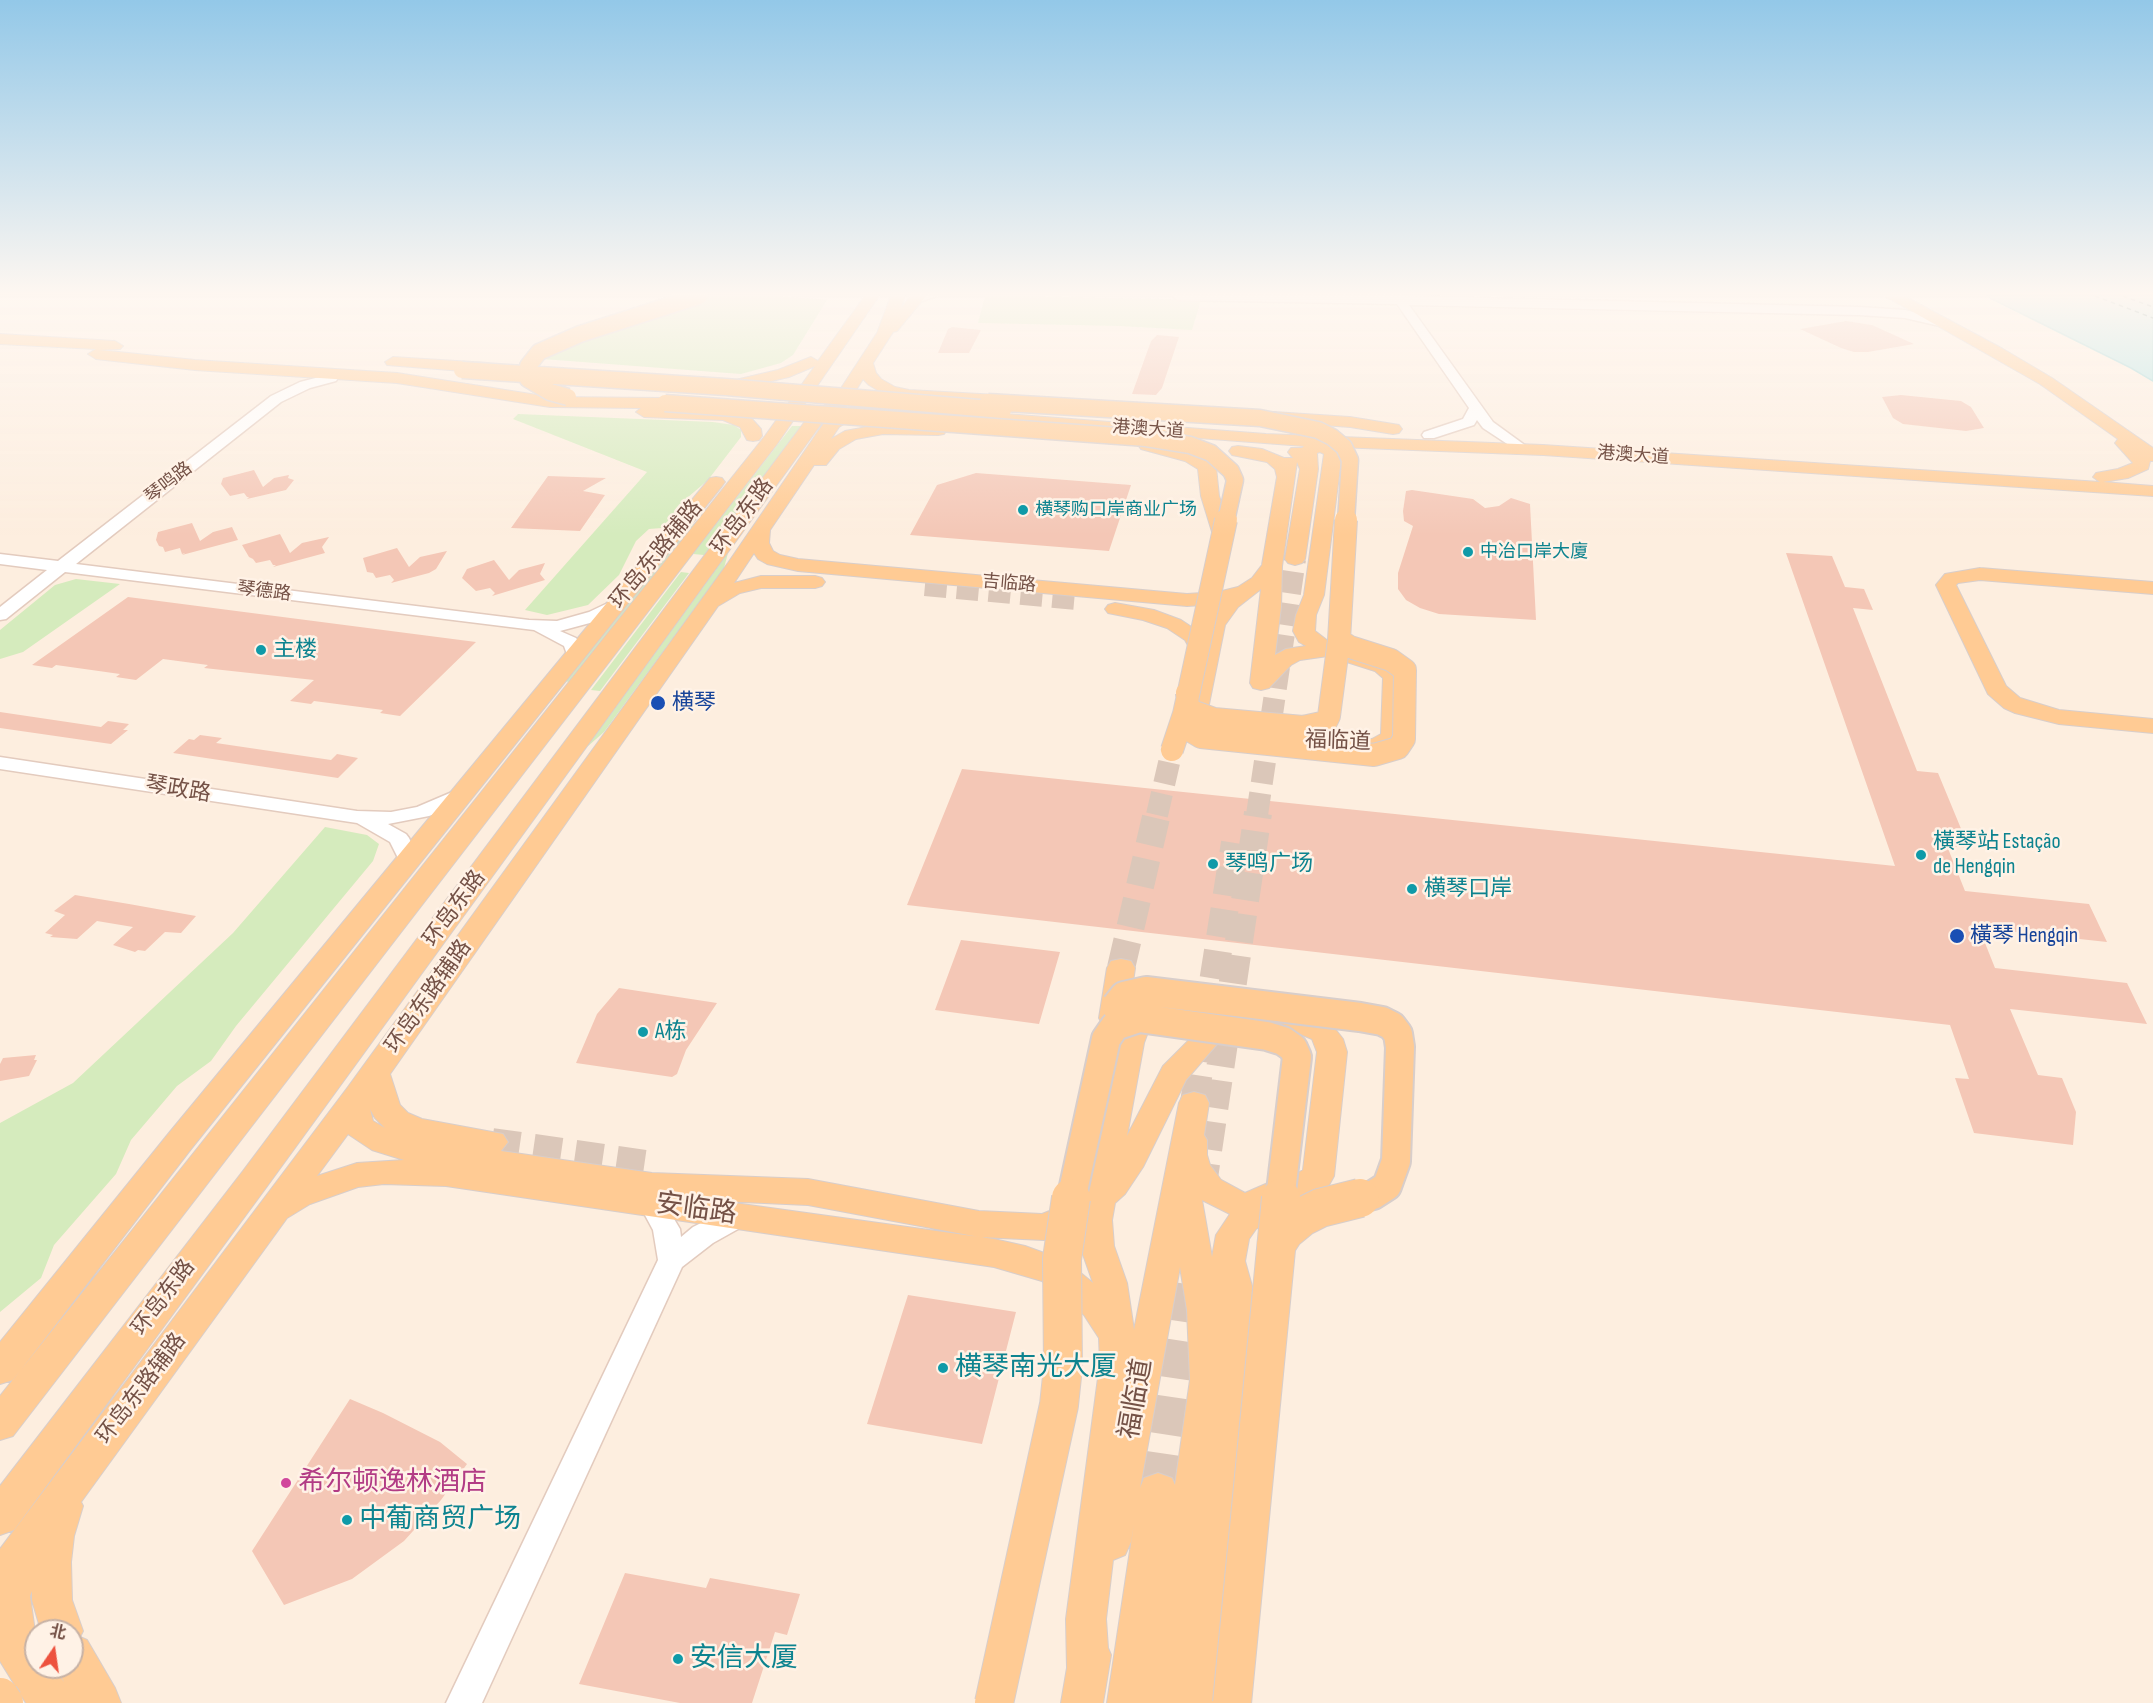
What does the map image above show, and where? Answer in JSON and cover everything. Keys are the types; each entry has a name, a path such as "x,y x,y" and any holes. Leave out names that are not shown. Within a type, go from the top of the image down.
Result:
{"main road":[{"path":"296,375 415,386 523,406 726,416 746,423 752,429 753,436"},
{"path":"363,375 397,378 550,402 986,408 1260,418 1304,426 1340,442 1350,460 1329,716 1326,722 1317,725 1289,726 1200,715 1185,703"},
{"name":"港澳大道","path":"492,375 725,395 986,408 1235,437 1261,434"},
{"name":"港澳大道","path":"509,375 726,387 836,407 928,404 1261,434 1368,437 2153,490"},
{"path":"528,375 528,379 550,392 596,400 1116,435 1190,445 1211,453 1231,471 1235,480 1185,703 1172,750"},
{"path":"609,375 741,383 760,389 760,395 745,411 726,416"},
{"path":"741,383 776,375"},
{"name":"环岛东路辅路","path":"0,1369 180,1141 616,606 800,375"},
{"name":"环岛东路","path":"0,1424 787,419 815,375"},
{"name":"环岛东路","path":"0,1517 254,1180 815,420 836,407 858,375"},
{"path":"870,375 870,379 890,391 986,408 1368,437"},
{"path":"2038,375 2153,456"},
{"path":"2053,375 2153,444"},
{"path":"908,395 1350,422 1426,435"},
{"path":"836,407 850,412 885,406 1368,437"},
{"name":"环岛东路辅路","path":"0,1581 355,1101 611,742 766,521 836,407"},
{"path":"950,431 944,425 956,411 986,408"},
{"path":"766,521 809,475 833,445 859,433 883,429 950,431 1262,454 1281,463 1286,478"},
{"path":"2102,477 2122,474 2142,465 2141,459 2120,437 2122,433"},
{"path":"1261,434 1294,450 1307,463 1309,469 1295,559"},
{"name":"港澳大道","path":"1368,437 1426,435 1505,439 2153,481"},
{"path":"1185,703 1186,723 1191,731 1201,737 1215,740 1374,755 1398,748 1404,739 1405,670 1391,660 1334,644 1294,654 1271,670 1261,683 1271,608 1272,566 1289,466 1285,453 1263,441 1235,437"},
{"path":"1147,445 1191,457 1207,467 1210,496 1223,535"},
{"name":"福临道","path":"1252,586 1221,613 1215,625 1195,719 1199,725 1208,730 1357,746 1376,746 1390,738 1394,730 1394,676 1383,666 1334,644 1320,646 1307,637 1304,631 1304,624 1314,595 1333,452 1322,447 1311,448 1308,452 1307,463"},
{"name":"吉临路","path":"766,521 759,543 765,555 793,573 819,583 1133,603 1201,600 1234,594 1252,586 1266,576 1272,566"},
{"name":"吉临路","path":"705,607 718,596 733,589 793,573 1133,603 1193,636 1207,660"},
{"path":"2153,588 1980,574 1952,578 1946,585 1996,689 2012,703 2031,711 2059,717 2153,726"},
{"path":"819,583 891,582 925,585"},
{"path":"469,786 507,755 538,716 571,696"},
{"path":"508,837 551,801 582,762 611,742"},
{"path":"994,1703 1059,1405 1063,1367 1062,1259 1069,1209 1106,1039 1116,1006 1121,968"},
{"path":"222,1141 237,1104 270,1060 288,1031 312,981"},
{"path":"1116,1006 1124,996 1146,991 1360,1017 1382,1021 1392,1026 1398,1034 1400,1047 1396,1161 1387,1186 1373,1195 1320,1208 1302,1217 1285,1232 1276,1245"},
{"path":"1084,1693 1086,1619 1118,1363 1115,1310 1110,1283 1097,1246 1096,1220 1130,1043 1135,1028 1147,1013 1158,1008 1176,1006 1298,1022 1322,1032 1332,1052 1318,1176 1244,1220 1233,1235 1228,1261 1235,1286 1230,1406 1193,1703"},
{"path":"1106,1039 1115,1026 1139,1018 1267,1036 1293,1048 1297,1057 1276,1245 1232,1703"},
{"name":"安临路","path":"355,1101 355,1114 360,1128 383,1142 409,1150 652,1185 808,1192 979,1224 1044,1227 1087,1210 1114,1185 1132,1158 1174,1074 1203,1043"},
{"path":"375,1073 386,1110 397,1122 416,1130 492,1142"},
{"name":"福临道","path":"1084,1693 1194,1103 1191,1155 1196,1170 1210,1189 1230,1201 1248,1207 1277,1191 1318,1176"},
{"name":"安临路","path":"262,1227 286,1203 299,1195 357,1174 384,1172 446,1174 994,1253 1025,1260 1054,1271 1072,1285 1096,1305 1116,1334"},
{"path":"1164,1703 1208,1380 1204,1310 1186,1201 1179,1175"},
{"path":"187,1329 213,1266 250,1211 254,1180"},
{"path":"58,1619 52,1600 51,1562 54,1536 71,1485"},
{"path":"1128,1703 1158,1491"},
{"path":"24,1548 10,1596 17,1652 42,1690 56,1703"},
{"path":"84,1676 100,1703"},
{"path":"0,1696 4,1703"}],"street":[{"path":"276,399 288,385 289,375"},
{"path":"1453,375 1488,425 1521,449"},
{"path":"276,399 304,385 331,378"},
{"name":"琴鸣路","path":"62,567 276,399"},
{"path":"1426,435 1468,422 1476,408"},
{"name":"琴德路","path":"0,559 529,625 556,626 577,622 616,606"},
{"path":"0,615 62,567"},
{"name":"琴德路","path":"529,625 563,637 574,648 575,656"},
{"name":"琴政路","path":"0,763 357,817"},
{"path":"357,817 392,818 422,812 446,804 469,786"},
{"path":"357,817 380,826 399,838 409,861"},
{"path":"652,1204 666,1229 672,1260"},
{"path":"464,1703 672,1260 703,1235 737,1216"}],"green space":[{"path":"518,414 713,422 734,425 741,430 741,437 708,480 687,498 662,528 649,529 636,541 619,575 588,605 547,615 525,610 647,472 513,419"},
{"path":"792,426 802,426 704,555 693,554"},
{"path":"687,524 694,524 570,682 562,681"},
{"path":"728,553 724,568 604,732 587,747"},
{"path":"681,572 689,573 600,691 591,690"},
{"path":"76,579 120,584 23,652 0,659 0,630 55,585"},
{"path":"325,827 367,835 379,844 373,861 236,1026 211,1061 177,1086 131,1140 116,1174 54,1245 41,1278 0,1312 0,1123 73,1083 233,933"}],"water":[{"path":"2144,375 2153,375 2153,381"}],"building":[{"path":"1139,375 1166,375 1162,388 1156,395 1132,394"},
{"path":"1901,395 1961,401 1971,407 1984,428 1966,431 1903,424 1893,418 1882,397"},
{"path":"254,470 263,487 274,478 289,475 288,478 294,480 286,490 247,499 249,497 244,493 230,496 221,484 223,478"},
{"name":"横琴购口岸商业广场","path":"976,473 1131,485 1109,551 910,535 937,485"},
{"path":"548,476 606,478 583,491 605,495 580,531 511,528"},
{"name":"中冶口岸大廈","path":"1406,491 1473,499 1485,508 1499,506 1511,498 1530,504 1536,620 1439,614 1420,608 1406,600 1398,589 1398,573 1413,526 1404,521 1403,511"},
{"path":"192,523 200,541 213,532 232,527 238,540 182,555 185,553 182,554 180,548 165,552 163,547 159,546 156,540 158,532"},
{"path":"280,534 290,553 302,543 329,537 322,547 325,553 273,567 276,565 273,565 270,560 256,563 249,557 242,545"},
{"path":"397,548 409,567 420,557 447,551 436,569 429,573 391,583 394,580 390,575 376,578 373,573 367,572 363,558"},
{"name":"横琴口岸","path":"1786,553 1832,556 1845,587 1864,589 1873,610 1853,608 1917,771 1938,773 1969,848 1947,846 1965,891 2089,904 2107,942 1979,928 1995,968 2127,983 2147,1024 2010,1009 2038,1075 2062,1078 2076,1112 2073,1145 1974,1133 1955,1078 1969,1079 1950,1025 907,905 962,769 1895,866"},
{"path":"494,560 509,580 519,570 545,563 540,574 545,580 492,596 495,593 490,588 476,591 462,578 467,569"},
{"name":"主楼","path":"128,597 476,642 400,716 380,713 383,710 314,701 311,704 290,701 314,680 204,668 208,665 163,659 136,680 116,677 120,674 56,665 52,668 32,665"},
{"path":"0,712 101,727 108,721 129,724 123,730 128,730 111,744 0,728"},
{"path":"200,735 222,738 216,743 331,760 337,754 358,758 338,778 173,753 189,739 194,740"},
{"path":"75,895 196,916 181,933 165,932 145,951 135,952 113,945 133,927 97,921 77,939 50,937 53,935 45,933 65,915 54,911"},
{"path":"961,940 1060,952 1039,1024 935,1010"},
{"name":"A栋","path":"619,988 717,1003 686,1050 677,1074 672,1077 576,1063 597,1014"},
{"path":"36,1055 34,1060 37,1060 29,1076 0,1081 0,1064 3,1058"},
{"name":"横琴南光大厦","path":"908,1295 1016,1312 982,1444 867,1424"},
{"name":"中葡商贸广场","path":"350,1399 440,1442 467,1464 441,1500 404,1541 352,1579 284,1605 252,1551"},
{"name":"安信大厦","path":"625,1573 706,1588 710,1578 800,1594 787,1635 775,1632 752,1703 680,1703 579,1684"}],"tunnel":[{"path":"1257,815 1295,559"},
{"path":"925,585 1077,599"},
{"path":"1157,815 1172,750"},
{"path":"1121,968 1157,813"},
{"path":"1202,1191 1258,813"},
{"path":"1194,1103 1235,843"},
{"path":"492,1142 653,1165"},
{"path":"1158,1491 1191,1268"}],"place":[{"name":"横琴购口岸商业广场","path":"1023,510"},
{"name":"中冶口岸大廈","path":"1468,552"},
{"name":"主楼","path":"261,650"},
{"name":"横琴","path":"658,703"},
{"name":"橫琴站 Estação de Hengqin","path":"1921,855"},
{"name":"琴鸣广场","path":"1213,864"},
{"name":"横琴口岸","path":"1412,889"},
{"name":"橫琴 Hengqin","path":"1957,936"},
{"name":"A栋","path":"643,1032"},
{"name":"横琴南光大厦","path":"943,1368"},
{"name":"希尔顿逸林酒店","path":"286,1483"},
{"name":"中葡商贸广场","path":"347,1520"},
{"name":"安信大厦","path":"678,1659"}]}
